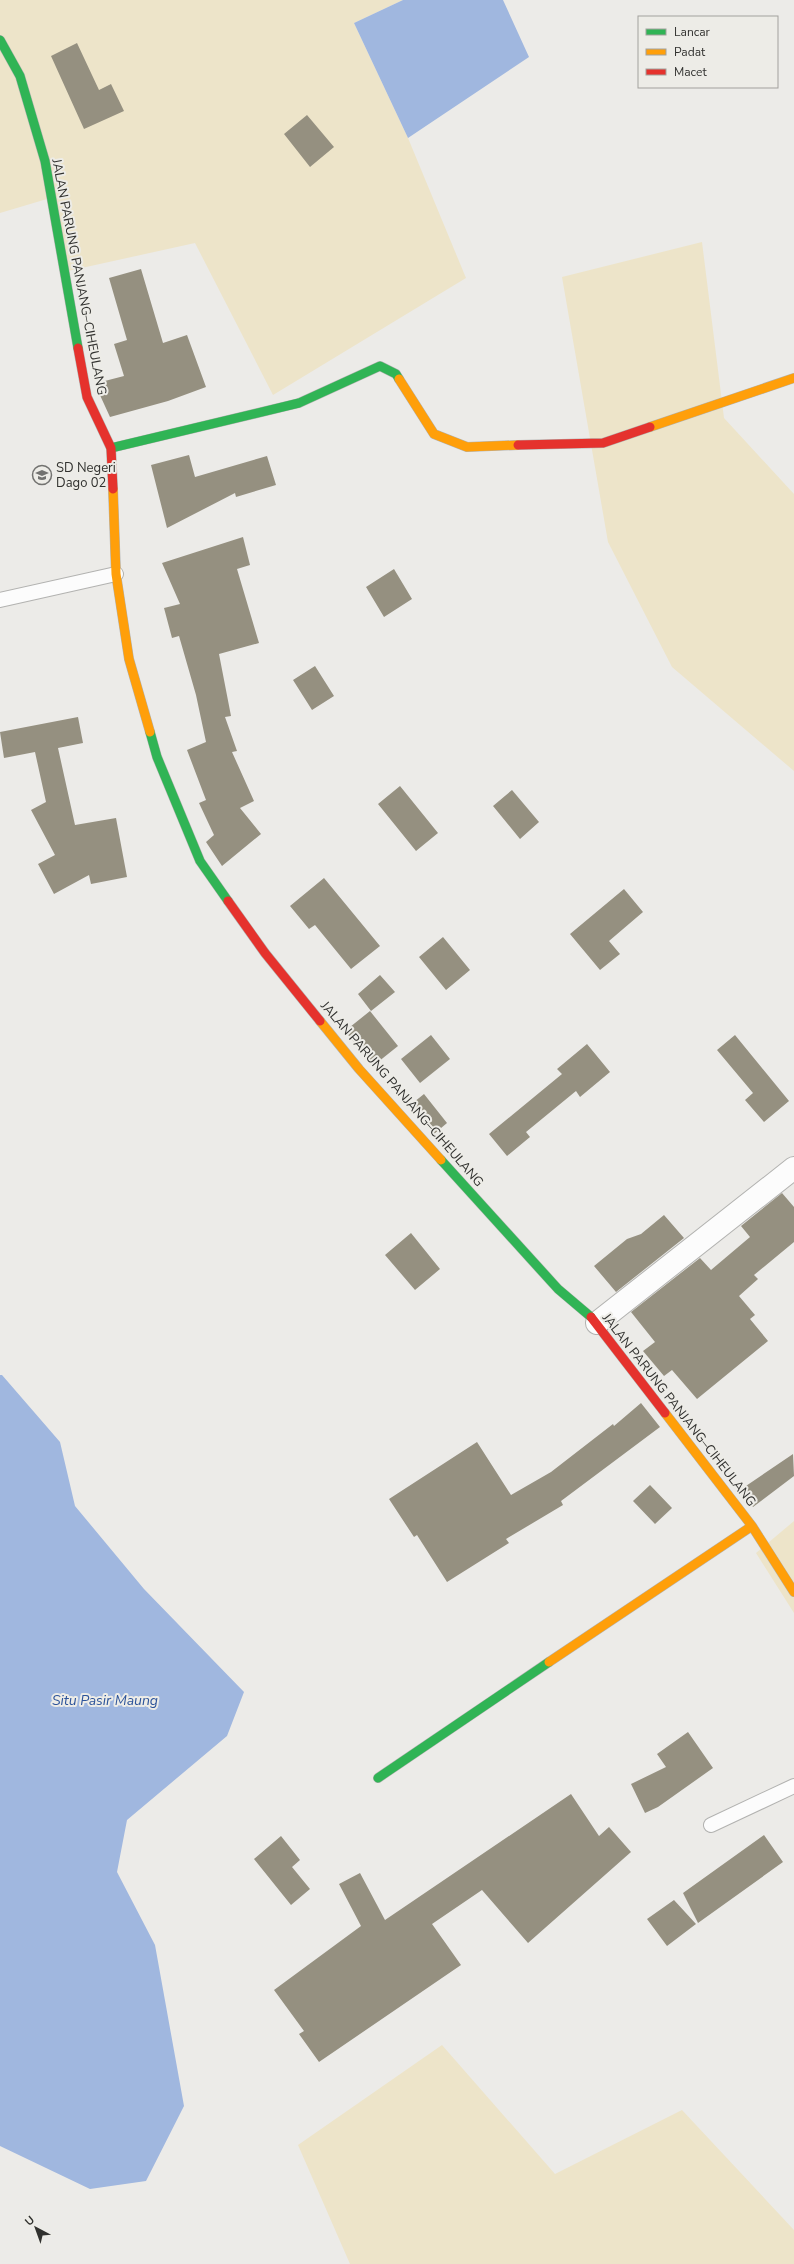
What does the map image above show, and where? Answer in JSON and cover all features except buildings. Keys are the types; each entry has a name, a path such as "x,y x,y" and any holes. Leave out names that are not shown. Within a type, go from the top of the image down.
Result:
{"street":[{"name":"JALAN PARUNG PANJANG–CIHEULANG","path":"0,40 20,76 45,161 87,397 111,448 116,574 129,658 157,757 200,862 264,953 359,1069 558,1289 597,1323 752,1526 794,1592"},
{"path":"111,448 299,403 380,366 396,374 434,434 467,447 603,443 794,378"},
{"path":"597,1323 794,1168"},
{"path":"378,1778 752,1526"}],"lane":[{"path":"0,600 116,574"},
{"path":"711,1825 794,1786"}],"shaded area":[{"path":"0,0 403,0 354,23 408,138 466,278 273,395 195,243 68,271 47,199 0,213"},
{"path":"702,242 724,418 794,494 794,771 672,667 608,542 562,277"},
{"path":"794,1521 794,1613 756,1553"},
{"path":"442,2045 555,2174 682,2110 794,2230 794,2264 350,2264 298,2145"}],"water":[{"path":"403,0 503,0 529,57 408,138 354,23"},
{"name":"Situ Pasir Maung","path":"0,1375 2,1375 60,1442 75,1506 144,1589 244,1692 227,1736 127,1820 117,1872 155,1945 184,2106 146,2181 90,2189 0,2146"}],"traffic: fast":[{"path":"0,40 20,76 45,161 78,348"},
{"path":"111,448 299,403 380,366 396,374 399,379"},
{"path":"150,732 157,757 200,861 228,901"},
{"path":"441,1160 558,1289 591,1317"},
{"path":"378,1778 549,1662"}],"traffic: slow":[{"path":"650,427 794,378"},
{"path":"399,379 434,434 467,447 518,445"},
{"path":"113,489 116,574 129,659 150,732"},
{"path":"320,1021 359,1069 441,1160"},
{"path":"665,1413 752,1526 794,1592"},
{"path":"549,1662 752,1526"}],"traffic: jam":[{"path":"78,348 87,397 111,448 113,489"},
{"path":"518,445 603,443 650,427"},
{"path":"228,901 265,953 320,1021"},
{"path":"591,1317 665,1413"}],"place":[{"name":"SD Negeri Dago 02","path":"42,475"}]}
